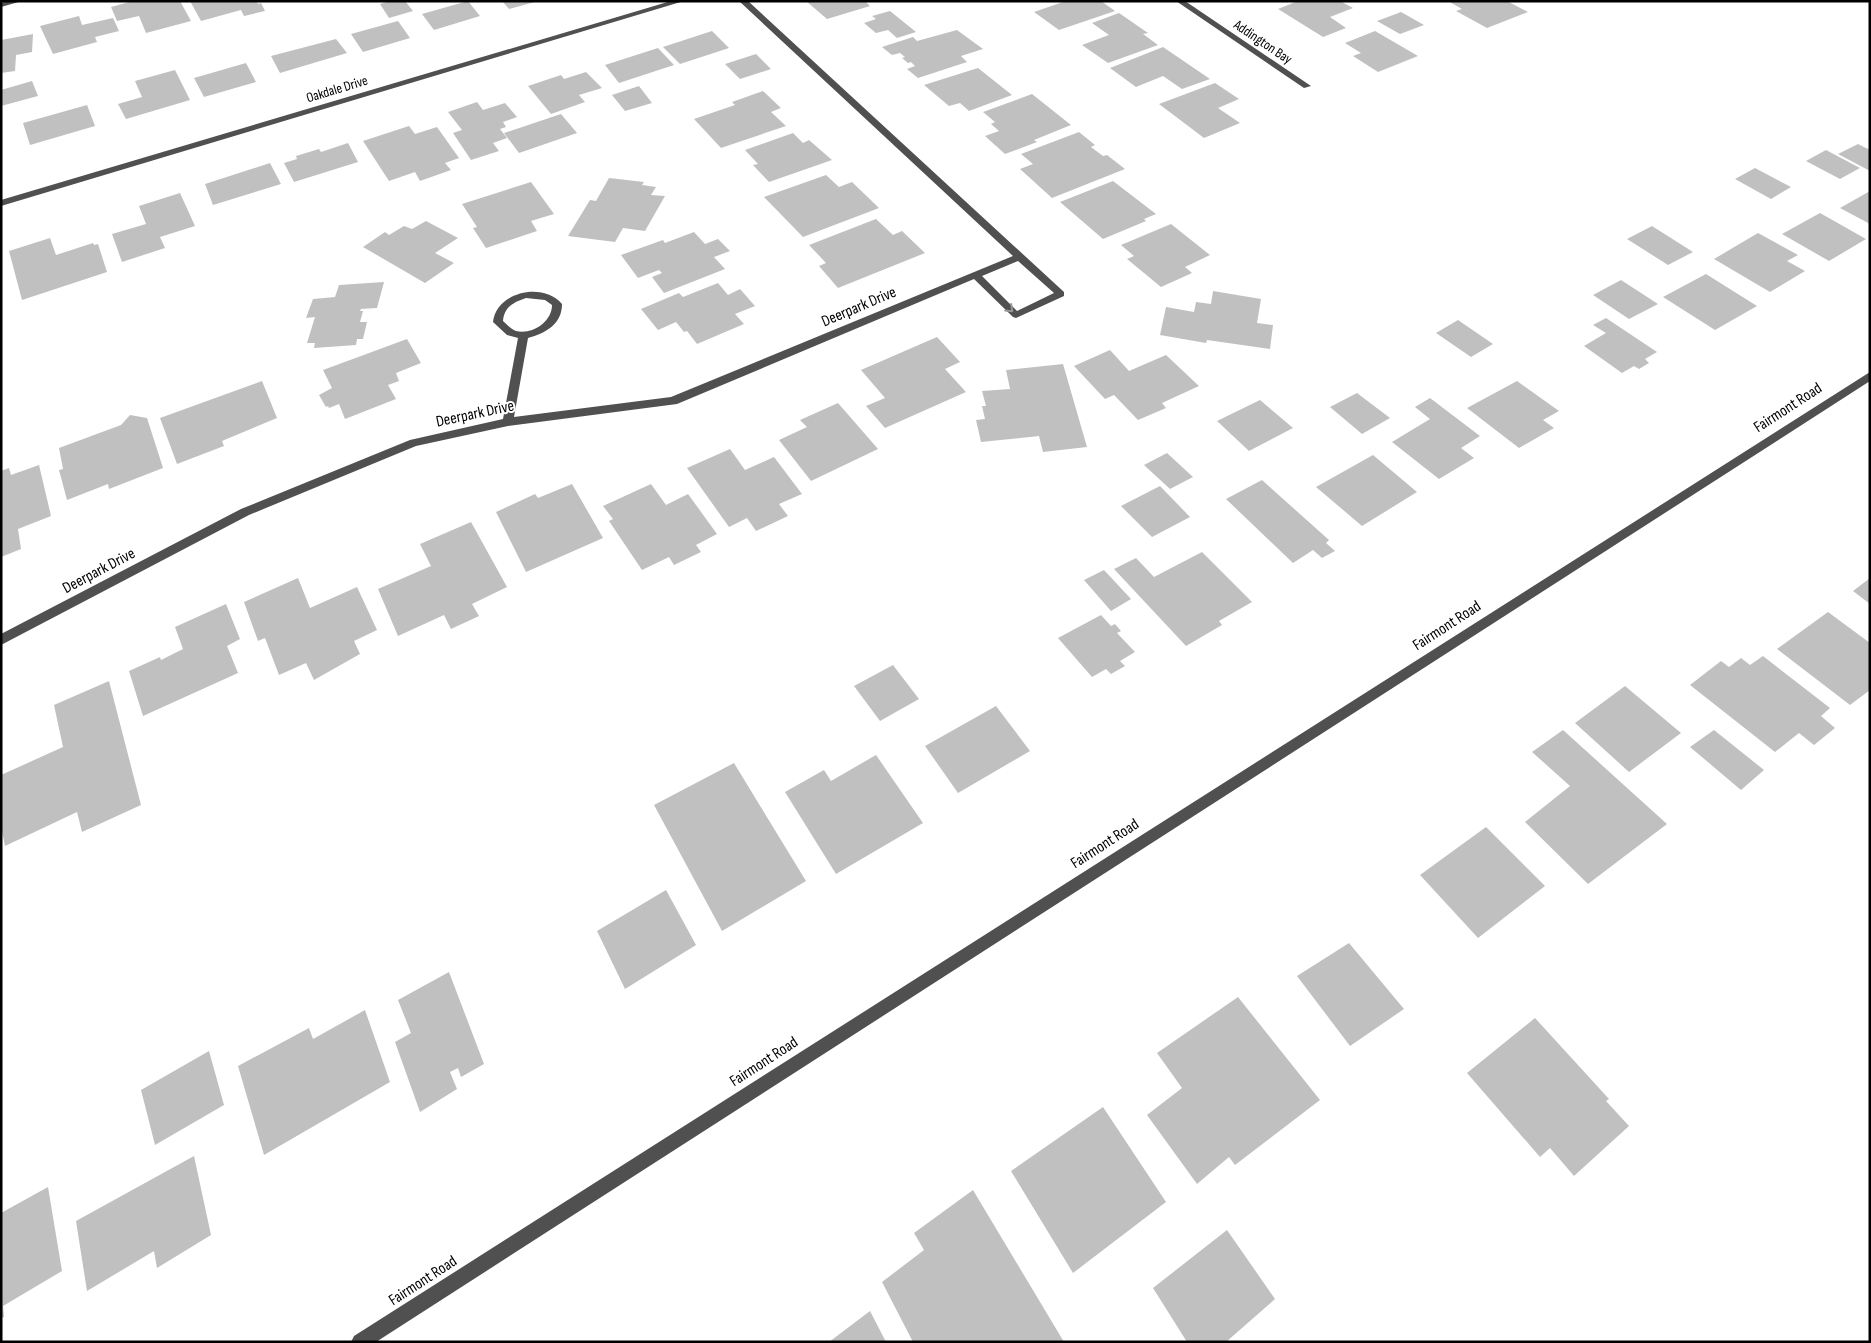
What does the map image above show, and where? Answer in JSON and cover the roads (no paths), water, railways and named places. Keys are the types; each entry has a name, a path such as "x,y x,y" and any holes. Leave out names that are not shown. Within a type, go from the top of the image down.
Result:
{"street":[{"path":"1,5 18,1"},
{"name":"Oakdale Drive","path":"1,202 680,1"},
{"path":"743,1 1061,294 1016,315 975,275"},
{"name":"Addington Bay","path":"1180,1 1307,86"},
{"name":"Deerpark Drive","path":"1,640 245,512 414,442 508,422 673,401 1019,257"},
{"path":"526,295 536,295 553,300 558,306 555,320 540,331 524,334 508,332 501,328 498,322 501,309 507,303 526,295"},
{"path":"508,422 524,334"},
{"name":"Fairmont Road","path":"360,1342 1870,376"}]}
